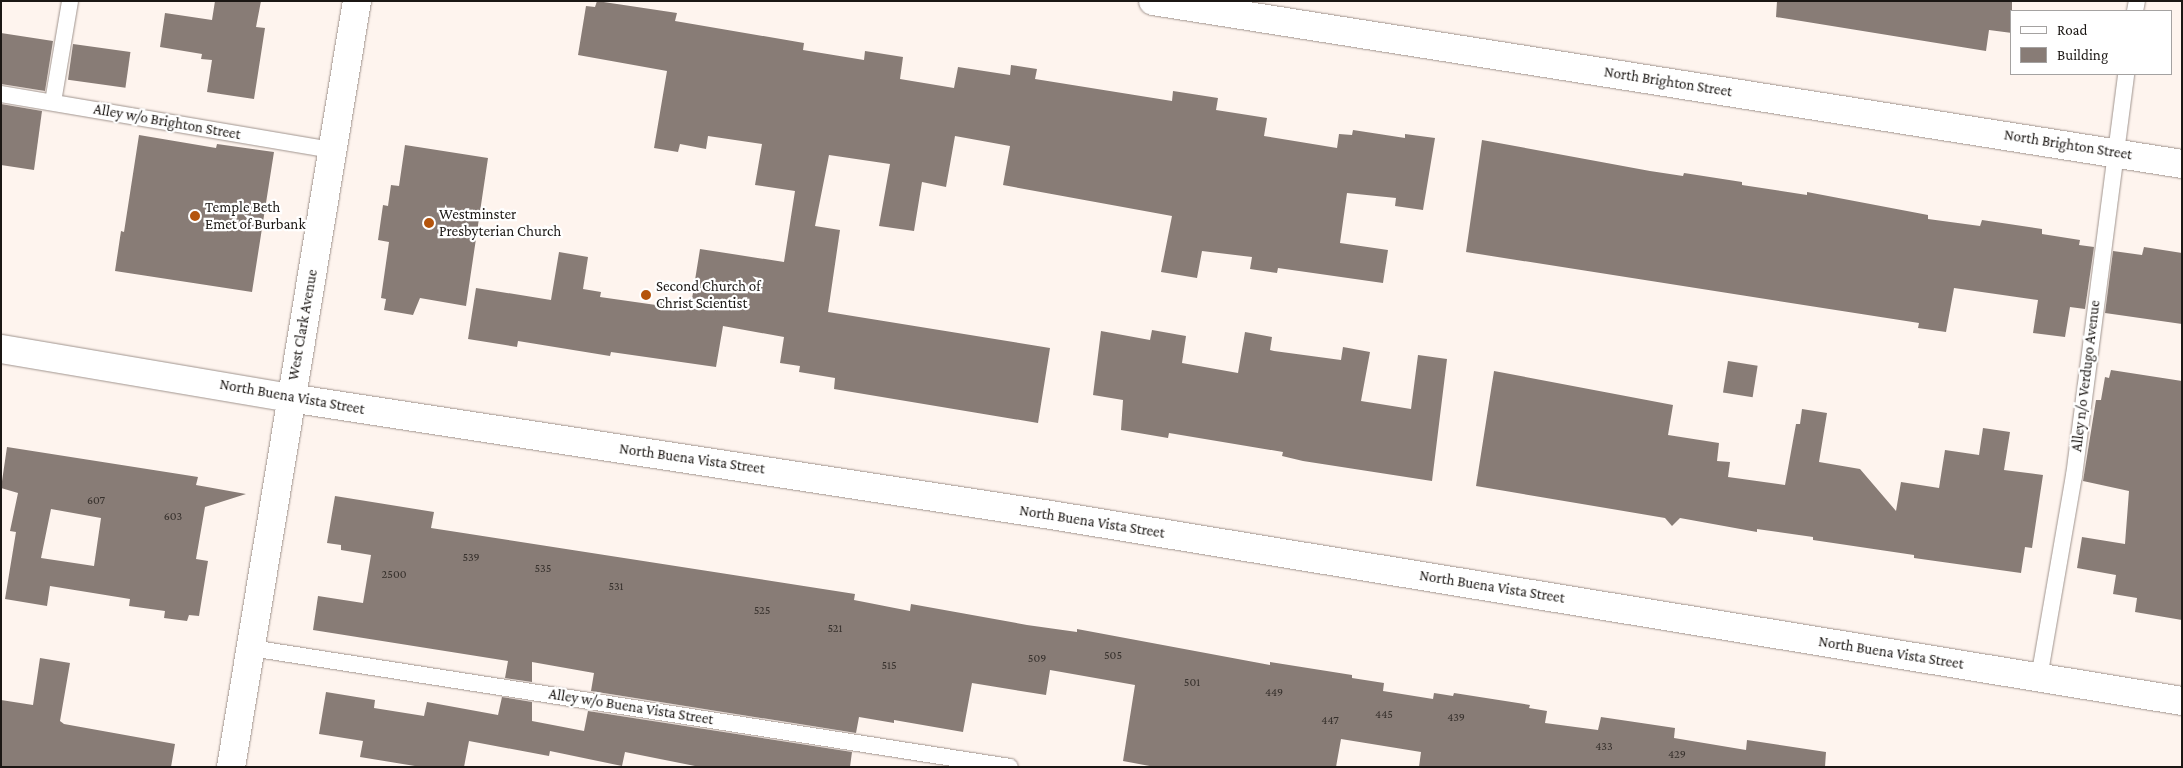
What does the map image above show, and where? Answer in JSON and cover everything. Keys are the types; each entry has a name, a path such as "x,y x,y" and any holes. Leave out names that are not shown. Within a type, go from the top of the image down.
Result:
{"main road":[{"name":"West Clark Avenue","path":"231,767 290,398 357,1"},
{"name":"North Brighton Street","path":"1153,1 2182,164"},
{"name":"North Buena Vista Street","path":"1,349 290,398 1051,515 2182,700"}],"lane":[{"path":"53,102 70,1"},
{"name":"Alley n/o Verdugo Avenue","path":"2039,678 2074,476 2113,152 2126,75"},
{"name":"Alley w/o Brighton Street","path":"1,94 333,150"},
{"name":"Alley w/o Buena Vista Street","path":"251,648 1010,767"}],"building":[{"path":"215,1 261,1 256,27 265,28 254,99 207,92 212,60 201,59 202,54 160,47 165,13 212,20"},
{"path":"597,1 677,13 675,21 804,43 803,50 864,60 865,51 903,57 900,79 954,88 958,67 1010,75 1011,65 1037,69 1035,79 1172,101 1173,91 1218,98 1216,110 1267,118 1264,136 1337,148 1339,134 1352,135 1353,130 1405,138 1405,134 1435,138 1423,210 1395,206 1396,198 1347,193 1340,243 1388,250 1383,283 1278,268 1277,273 1250,269 1252,257 1202,251 1197,278 1161,272 1172,216 1003,185 1010,146 955,136 946,187 922,182 914,231 879,226 890,164 829,155 815,226 840,230 828,312 1050,348 1038,423 834,389 835,378 799,372 800,366 780,363 784,337 723,326 716,367 611,352 610,356 518,341 517,347 468,339 476,288 551,300 559,252 588,257 583,289 601,292 600,297 656,305 657,300 691,305 700,249 784,262 795,191 755,185 762,144 708,136 706,149 680,144 678,152 654,148 667,71 578,55 586,6 595,7"},
{"path":"1777,1 2012,1 2010,33 1989,30 1986,51 1776,17"},
{"path":"1,33 53,41 45,91 1,84"},
{"path":"73,44 130,52 125,88 68,80"},
{"path":"1,104 42,111 34,170 1,165"},
{"name":"Temple Beth Emet of Burbank","path":"139,135 216,148 217,144 274,152 252,292 115,271 121,231 124,232"},
{"path":"1482,140 1650,171 1683,176 1684,173 1742,182 1742,185 1807,195 1807,192 1928,215 1928,219 1980,226 1982,220 2042,229 2042,234 2080,240 2079,245 2094,247 2085,309 2070,307 2065,337 2033,333 2038,300 1954,288 1946,332 1918,328 1919,323 1466,252"},
{"name":"Westminster Presbyterian Church","path":"405,145 488,158 466,306 420,298 413,315 384,310 386,299 381,298 389,242 378,240 383,205 388,206 391,185 399,186"},
{"path":"2144,247 2182,253 2182,324 2105,313 2113,251 2142,255"},
{"path":"1152,330 1186,336 1182,363 1238,373 1245,332 1272,337 1270,350 1274,351 1341,360 1343,347 1370,352 1361,401 1411,409 1418,355 1447,359 1432,481 1303,461 1282,456 1283,452 1169,433 1168,438 1121,430 1123,400 1093,395 1101,331 1150,340"},
{"path":"1728,361 1758,366 1753,397 1723,393"},
{"path":"2111,370 2182,381 2182,620 2135,612 2137,598 2113,594 2116,575 2077,568 2082,537 2125,544 2129,491 2083,481 2096,400 2101,400 2105,377 2109,378"},
{"path":"1494,371 1673,405 1668,435 1719,443 1717,461 1730,462 1728,477 1785,485 1796,424 1800,424 1802,409 1827,413 1819,462 1860,469 1896,511 1901,482 1939,488 1945,450 1979,455 1983,428 2010,432 2004,470 2043,475 2032,548 2025,547 2021,573 1914,558 1914,555 1813,540 1813,537 1757,529 1757,532 1680,518 1672,526 1665,518 1476,486"},
{"path":"7,447 198,477 196,485 246,494 205,507 196,559 208,561 199,616 189,615 187,621 164,618 165,611 129,606 130,599 50,586 47,606 5,599 16,532 10,531 18,493 1,488","holes":["51,509 101,518 94,566 41,558"]},
{"path":"335,496 434,512 431,528 855,594 854,600 910,611 911,604 1027,625 1077,632 1077,629 1270,665 1270,662 1352,675 1352,678 1384,683 1383,691 1433,699 1434,693 1453,696 1454,693 1530,705 1529,708 1547,711 1545,723 1598,730 1601,717 1675,728 1674,738 1746,750 1747,740 1826,752 1825,767 1419,767 1421,752 1341,739 1336,767 1155,767 1123,761 1135,685 1050,670 1046,695 972,683 963,732 894,720 894,723 859,717 856,733 591,691 594,673 532,662 532,682 505,678 508,661 313,630 318,596 363,603 371,555 341,550 341,545 327,543"},
{"path":"40,658 70,663 60,721 64,724 175,744 171,767 1,767 1,700 33,705"},
{"path":"326,692 375,700 374,708 424,716 427,702 498,715 502,697 532,702 532,721 584,731 588,711 852,752 850,767 700,767 625,752 622,766 550,751 549,756 469,741 464,767 421,767 360,757 363,741 319,734"}],"place":[{"name":"Temple Beth Emet of Burbank","path":"195,216"},
{"name":"Westminster Presbyterian Church","path":"429,223"},
{"name":"Second Church of Christ Scientist","path":"646,295"}]}
